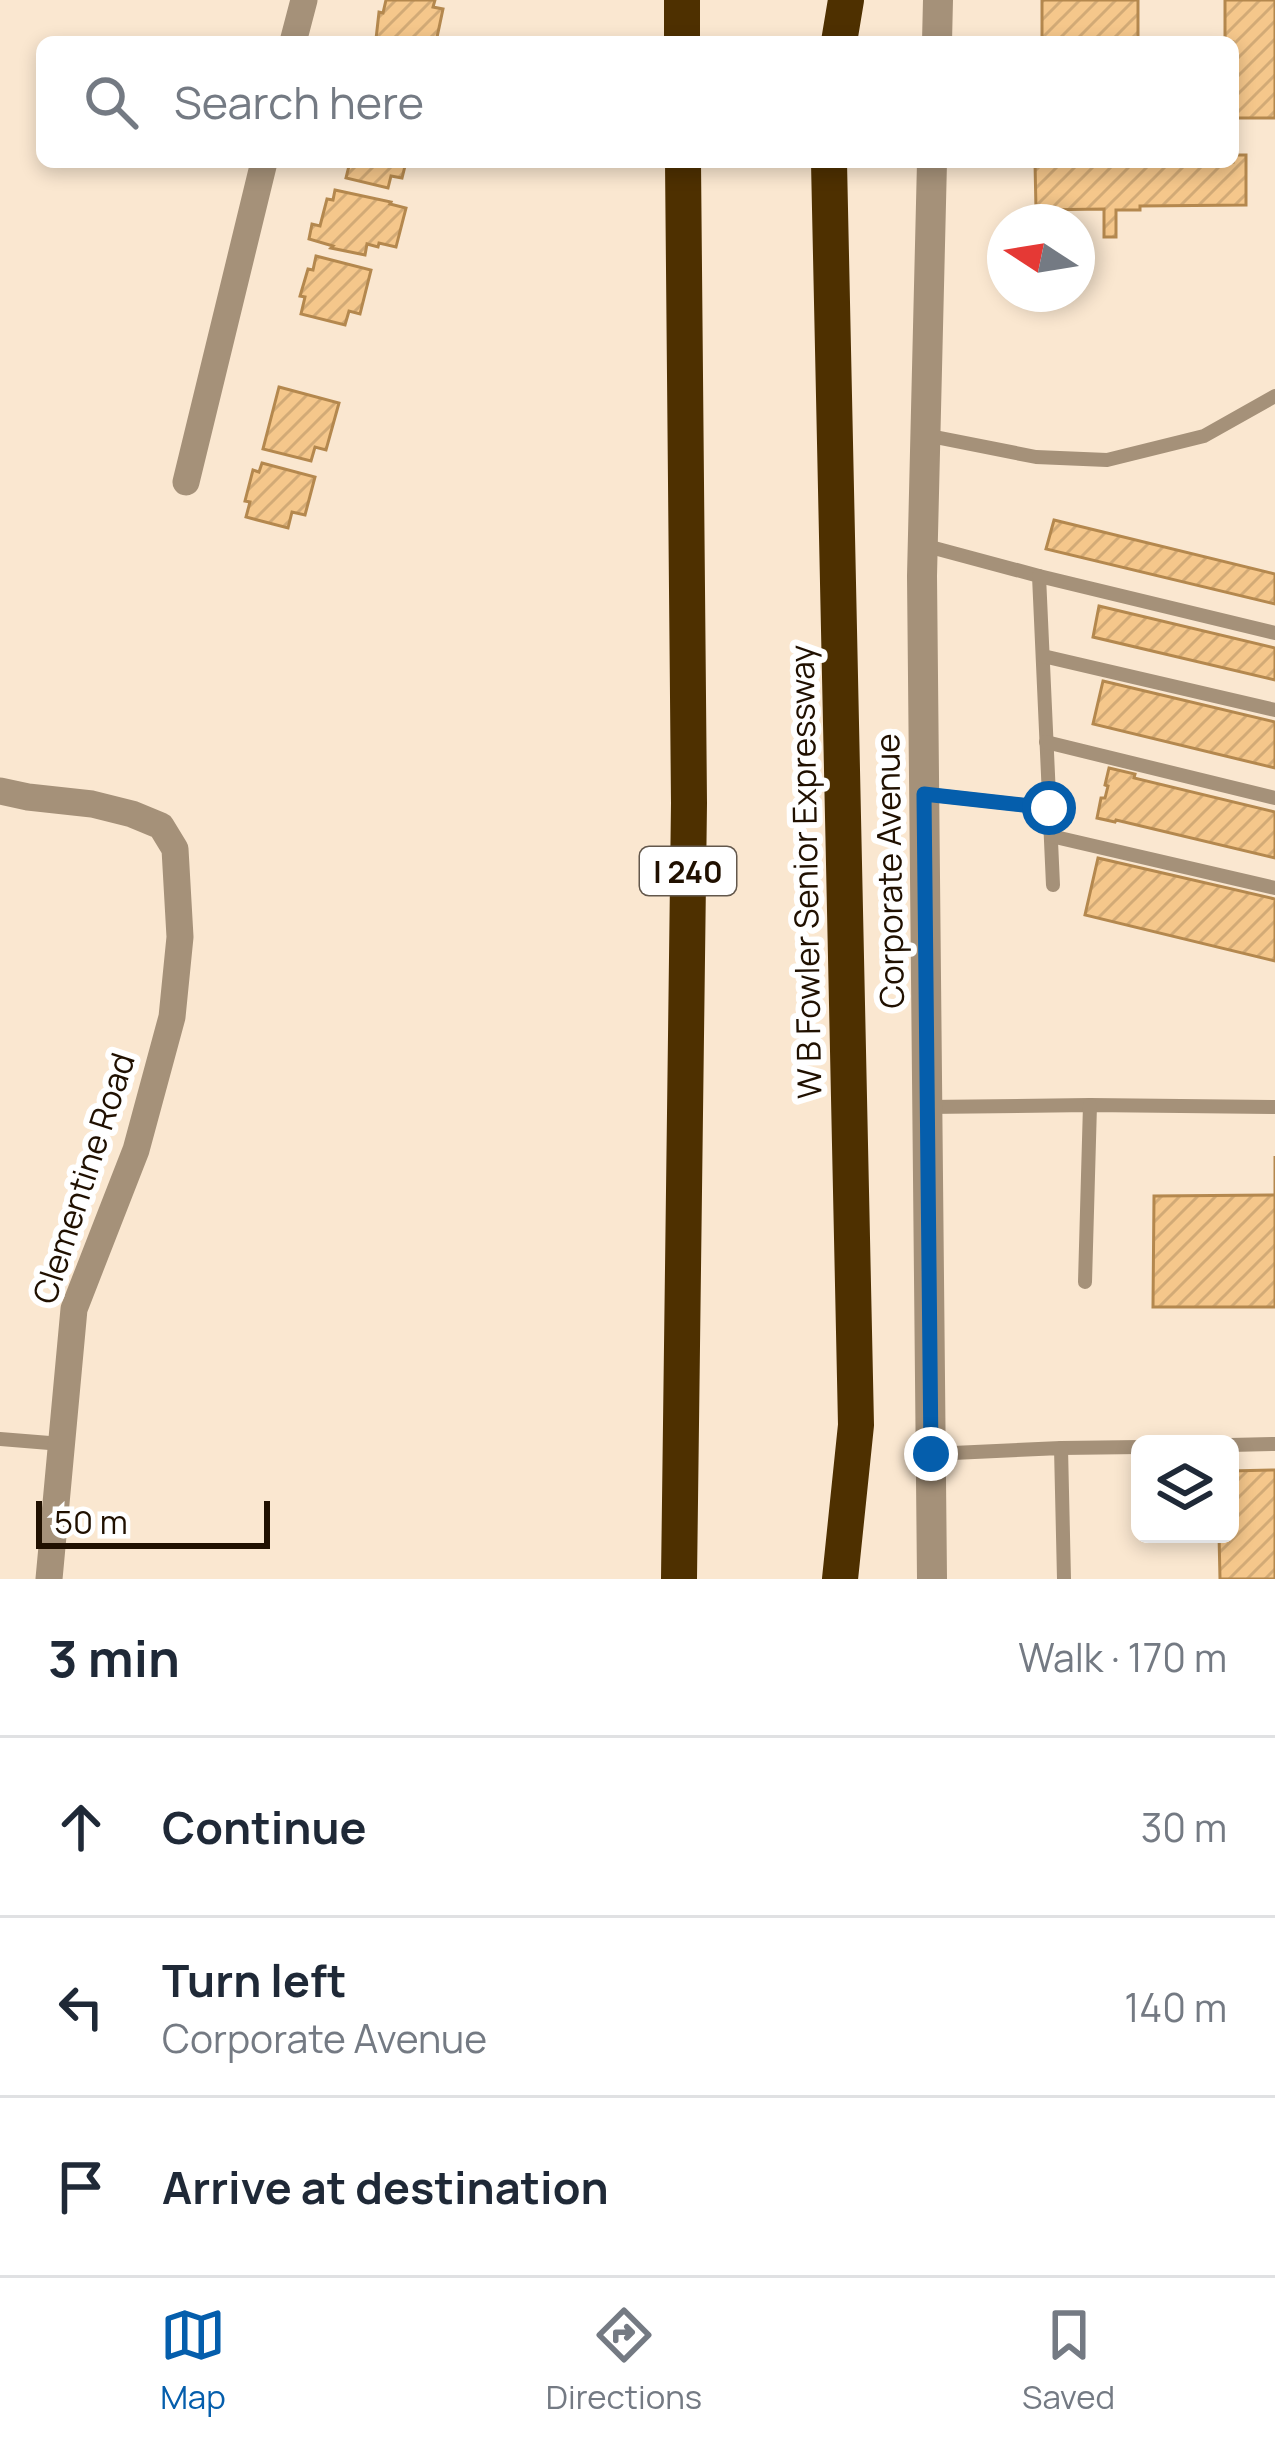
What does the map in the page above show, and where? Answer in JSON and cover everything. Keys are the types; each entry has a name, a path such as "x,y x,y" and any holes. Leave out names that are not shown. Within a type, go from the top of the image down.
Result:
{"highway":[{"path":"682,0 682,36"},
{"path":"826,0 827,36"},
{"path":"840,36 846,0"},
{"name":"I 240","path":"679,1579 689,803 683,168"},
{"name":"W B Fowler Senior Expressway","path":"829,168 856,1425 840,1579"},
{"path":"856,1425 856,1579"}],"street":[{"path":"295,36 304,0"},
{"path":"937,36 938,0"},
{"path":"186,482 263,168"},
{"name":"Corporate Avenue","path":"932,168 922,545 932,1579"},
{"name":"Clementine Road","path":"0,790 132,814 161,826 176,848 180,937 172,1017 136,1150 74,1310 49,1579"}],"lane":[{"path":"925,435 1036,457 1107,460 1204,436 1275,396"},
{"path":"922,545 1275,633"},
{"path":"1039,576 1053,885"},
{"path":"1043,656 1275,710"},
{"path":"1046,742 1275,797"},
{"path":"924,794 1049,808"},
{"path":"1051,836 1275,889"},
{"path":"1085,1282 1090,1105"},
{"path":"927,1107 1275,1107"},
{"path":"0,1439 62,1444"},
{"path":"1239,1445 1275,1444"},
{"path":"931,1454 1131,1447"},
{"path":"1060,1448 1064,1579"}],"building":[{"path":"386,0 435,0 433,7 443,9 437,36 376,36 379,12 383,13"},
{"path":"1042,0 1138,0 1138,36 1042,36"},
{"path":"1225,0 1275,0 1275,118 1239,118 1239,36 1225,36"},
{"path":"1239,155 1246,155 1246,205 1116,210 1116,237 1104,237 1104,209 1095,209 1095,204 1036,204 1035,168 1239,168"},
{"path":"348,168 404,168 402,178 391,176 388,188 346,178"},
{"path":"335,190 406,208 396,247 367,244 365,255 309,239 312,224 320,226 327,199 333,200"},
{"path":"316,256 371,270 360,314 349,311 345,325 301,314 305,297 300,296"},
{"path":"279,387 339,403 326,450 315,447 311,461 263,449"},
{"path":"262,463 315,477 305,515 292,512 288,528 246,517 253,470 259,472"},
{"path":"1054,520 1275,574 1275,604 1046,549"},
{"path":"1099,606 1275,648 1275,680 1093,637"},
{"path":"1103,681 1275,722 1275,768 1093,724"},
{"path":"1109,768 1275,812 1275,858 1097,818"},
{"path":"1098,858 1275,899 1275,961 1085,915"},
{"path":"1275,1195 1275,1307 1153,1307 1154,1196"},
{"path":"1275,1470 1275,1579 1220,1579 1219,1543 1239,1543 1239,1471"}],"route":[{"path":"931,1454 924,794 1049,808"}]}
